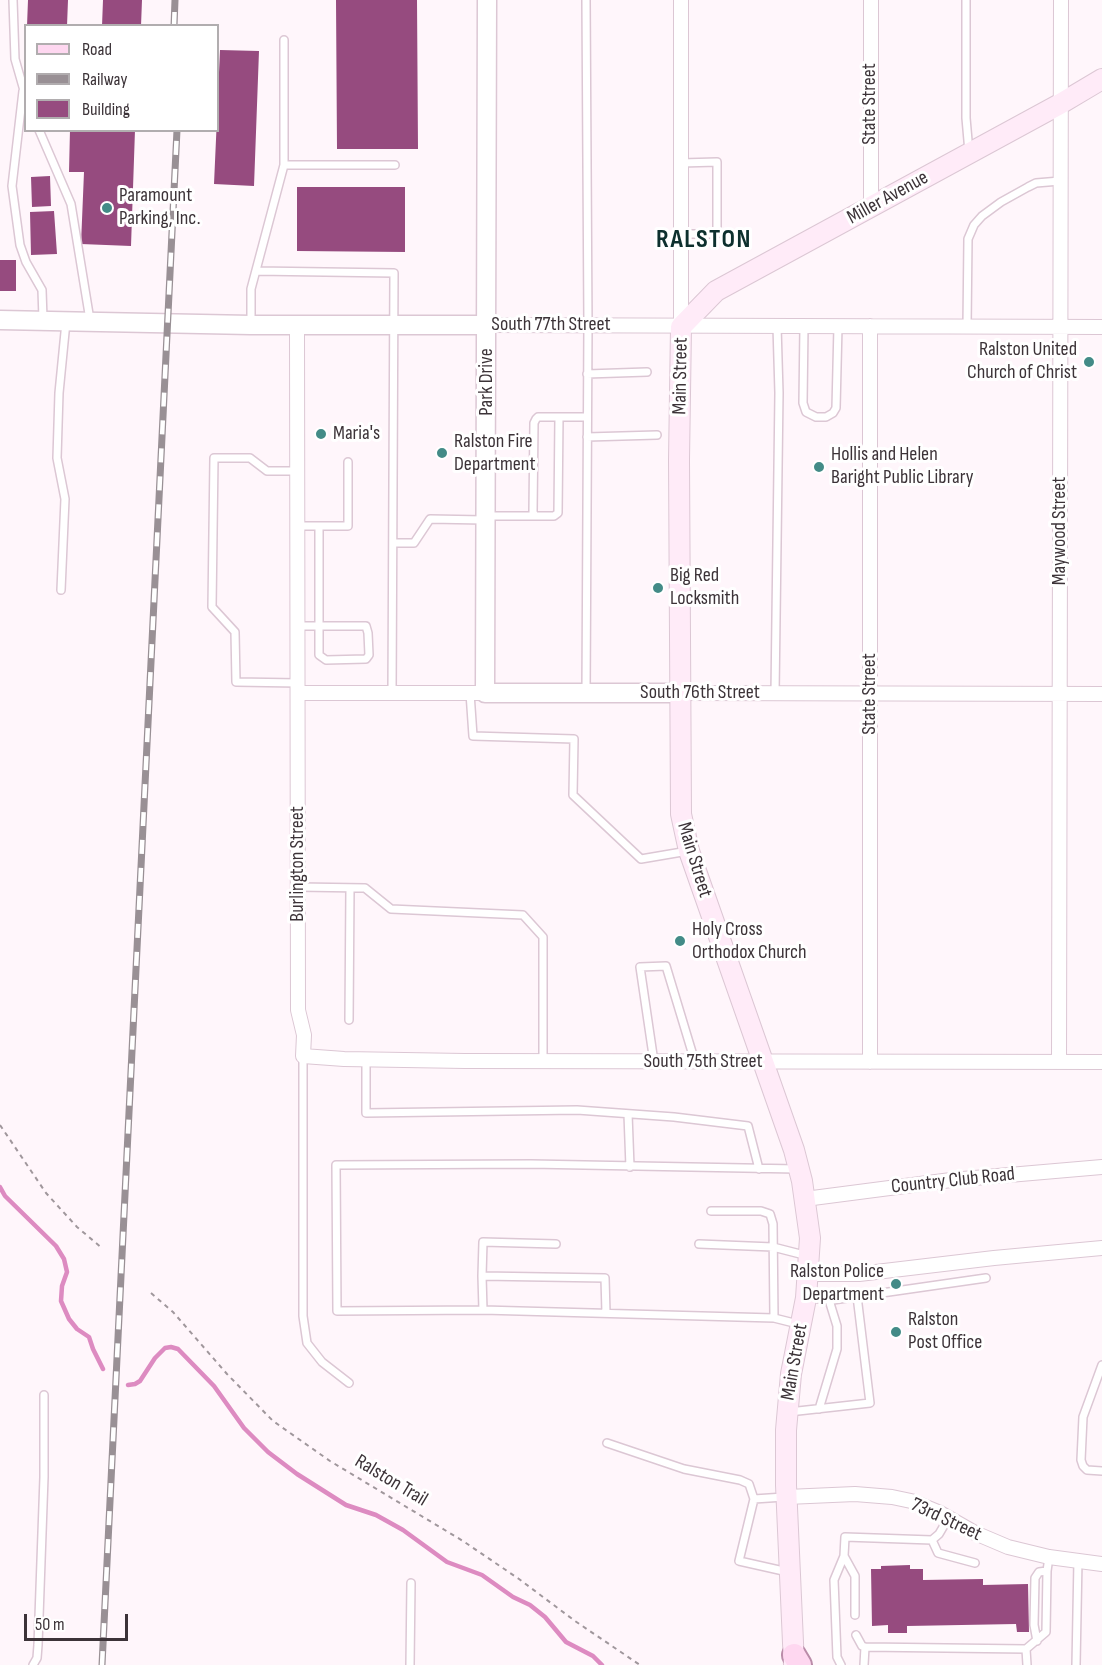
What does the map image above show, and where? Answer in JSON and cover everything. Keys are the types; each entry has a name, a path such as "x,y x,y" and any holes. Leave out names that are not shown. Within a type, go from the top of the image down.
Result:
{"main road":[{"name":"Miller Avenue","path":"681,327 716,291 1060,104 1102,78"},
{"name":"Main Street","path":"681,327 680,799 684,833 795,1150 810,1238 806,1298 791,1374 787,1412 787,1497 796,1662"}],"street":[{"name":"Park Drive","path":"478,693 486,518 487,0"},
{"name":"Main Street","path":"681,0 681,327"},
{"name":"State Street","path":"870,0 871,208"},
{"name":"Maywood Street","path":"1059,1062 1060,0"},
{"name":"South 77th Street","path":"0,320 297,326 1102,327"},
{"name":"Burlington Street","path":"297,326 298,1010 304,1035 303,1056"},
{"name":"State Street","path":"870,326 870,1062"},
{"name":"South 76th Street","path":"298,688 392,693 1102,694"},
{"name":"South 75th Street","path":"303,1056 366,1059 654,1062 1102,1062"},
{"name":"Country Club Road","path":"805,1199 951,1180 1102,1167"},
{"path":"809,1265 859,1274 1102,1248"},
{"name":"73rd Street","path":"787,1497 855,1494 910,1501 949,1517 991,1541 1048,1564 1078,1560 1102,1564"}],"lane":[{"path":"13,0 15,59 24,94 12,186 21,245 26,262 42,290 43,321"},
{"path":"586,0 588,325 586,693"},
{"path":"966,0 966,118 969,154"},
{"path":"251,325 251,289 284,165 284,40"},
{"path":"40,132 71,204 91,322"},
{"path":"681,162 717,162 717,234 681,234"},
{"path":"284,165 394,165"},
{"path":"967,326 968,239 971,230 982,216 1028,187 1036,183 1060,181"},
{"path":"256,271 394,273 392,693"},
{"path":"61,590 65,499 57,458 59,393 66,322"},
{"path":"775,693 777,326"},
{"path":"804,326 803,404 806,412 816,417 826,417 836,408 838,326"},
{"path":"587,374 646,372"},
{"path":"535,516 533,512 534,423 538,417 587,417"},
{"path":"393,543 414,543 430,519 554,516 558,513 559,417"},
{"path":"587,437 657,435"},
{"path":"297,471 267,471 250,458 214,458 212,607 235,632 236,682 298,688"},
{"path":"297,526 348,525 348,462"},
{"path":"297,626 319,626 366,626 369,655 366,659 326,660 319,655 319,626 319,526"},
{"path":"478,693 473,736 574,739 573,795 641,859 689,851"},
{"path":"299,887 365,888 391,909 523,915 543,937 543,1061"},
{"path":"350,888 350,1020"},
{"path":"654,1062 640,967 666,966 695,1062"},
{"name":"Burlington Street","path":"303,1056 303,1316 307,1343 322,1362 349,1383"},
{"path":"366,1059 366,1113 577,1110 748,1126 759,1169"},
{"path":"628,1114 630,1167"},
{"path":"799,1169 531,1164 336,1165 337,1311 483,1310 774,1318 801,1325"},
{"path":"711,1211 761,1211 770,1214 773,1224 774,1318"},
{"path":"483,1310 483,1242 556,1244"},
{"path":"699,1244 773,1247 809,1265"},
{"path":"482,1276 605,1278 606,1313"},
{"path":"806,1298 829,1300 986,1278"},
{"path":"787,1412 870,1403 857,1296"},
{"path":"819,1409 837,1349 837,1326 829,1300"},
{"path":"1102,1365 1083,1417 1081,1460 1087,1470 1102,1471"},
{"path":"33,1665 37,1658 38,1646 45,1467 44,1395"},
{"path":"607,1443 684,1469 740,1480 749,1484 754,1499 739,1561 790,1572"},
{"path":"754,1499 787,1497"},
{"path":"842,1665 837,1657 834,1580 844,1556 845,1537 932,1540 939,1534 949,1517"},
{"path":"932,1540 938,1553 975,1563"},
{"path":"844,1556 855,1576 855,1615"},
{"path":"1076,1665 1078,1560"},
{"path":"856,1635 865,1647 1026,1649 1046,1632 1048,1564"},
{"path":"1036,1641 1035,1578 1048,1564"},
{"path":"410,1665 411,1583"},
{"path":"864,1665 865,1647"},
{"path":"1026,1649 1027,1665"}],"path":[{"path":"0,1125 46,1193 77,1227 102,1248"},
{"name":"Ralston Trail","path":"151,1293 173,1312 227,1374 273,1421 330,1461 463,1541 640,1665"}],"building":[{"path":"28,0 68,0 67,24 27,24"},
{"path":"103,0 142,0 141,24 102,24"},
{"path":"336,0 417,0 418,149 337,149"},
{"path":"220,50 259,51 254,186 214,184 216,132 219,132"},
{"name":"Paramount Parking, Inc.","path":"70,132 135,132 131,246 81,244 84,172 69,172"},
{"path":"50,176 51,206 32,207 31,177"},
{"path":"297,187 405,187 405,252 297,251"},
{"path":"54,211 57,254 31,255 30,212"},
{"path":"0,260 16,260 16,291 0,291"},
{"path":"910,1565 910,1569 923,1569 923,1580 983,1579 983,1585 1028,1584 1029,1632 1017,1632 1016,1624 907,1626 907,1633 888,1633 888,1625 872,1626 871,1569 881,1569 881,1566"}],"waterway":[{"path":"0,1187 5,1196 56,1246 64,1259 67,1272 62,1286 61,1301 69,1319 77,1329 89,1337 103,1369"},
{"path":"128,1385 140,1381 155,1358 165,1348 178,1349 214,1386 244,1428 268,1452 297,1474 346,1505 376,1515 403,1530 447,1562 482,1575 513,1597 530,1605 545,1617 566,1642 593,1656 602,1665"}],"railway":[{"path":"174,24 175,0"},
{"path":"102,1665 177,132"}],"place":[{"name":"Paramount Parking, Inc.","path":"107,208"},
{"name":"Ralston United Church of Christ","path":"1089,362"},
{"name":"Maria's","path":"321,434"},
{"name":"Ralston Fire Department","path":"442,453"},
{"name":"Hollis and Helen Baright Public Library","path":"819,467"},
{"name":"Big Red Locksmith","path":"658,588"},
{"name":"Holy Cross Orthodox Church","path":"680,941"},
{"name":"Ralston Police Department","path":"896,1284"},
{"name":"Ralston Post Office","path":"896,1332"}],"district":[{"name":"RALSTON","path":"704,240"}]}
